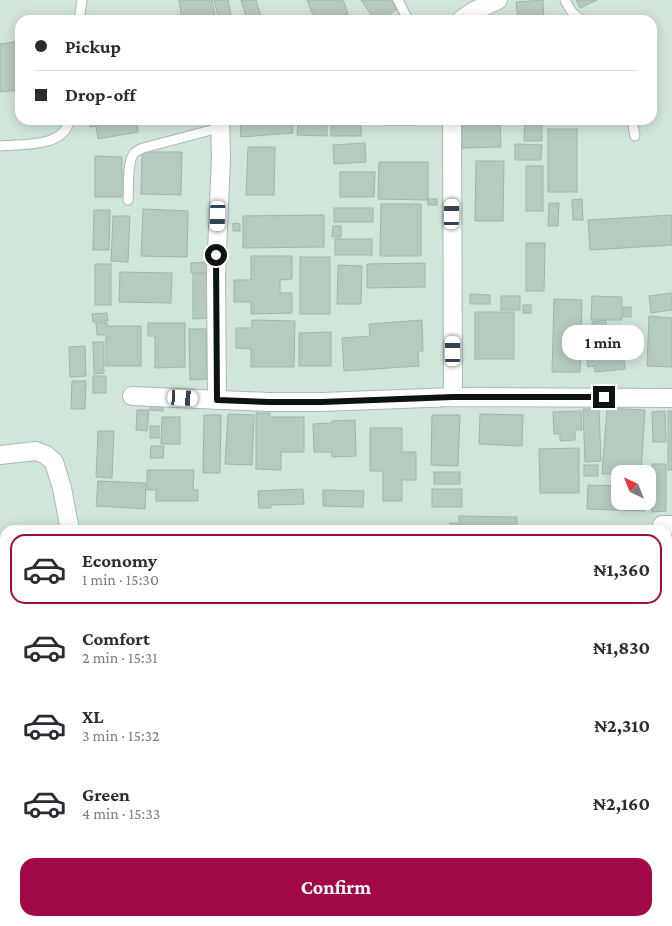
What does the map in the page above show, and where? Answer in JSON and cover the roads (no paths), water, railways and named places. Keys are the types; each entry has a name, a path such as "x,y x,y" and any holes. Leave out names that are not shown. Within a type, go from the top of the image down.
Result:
{"street":[{"path":"468,10 498,0"},
{"path":"217,400 216,275 221,158 220,125"},
{"path":"452,125 453,397"},
{"path":"132,396 269,402 453,397 672,398"},
{"path":"0,455 36,451 46,455 54,462 62,488 69,525"}],"lane":[{"path":"79,15 82,0"},
{"path":"398,0 406,15"},
{"path":"565,0 574,15"},
{"path":"0,146 46,142 64,132 66,125"},
{"path":"128,200 131,156 135,152 217,125"},
{"path":"633,125 635,136"}]}
